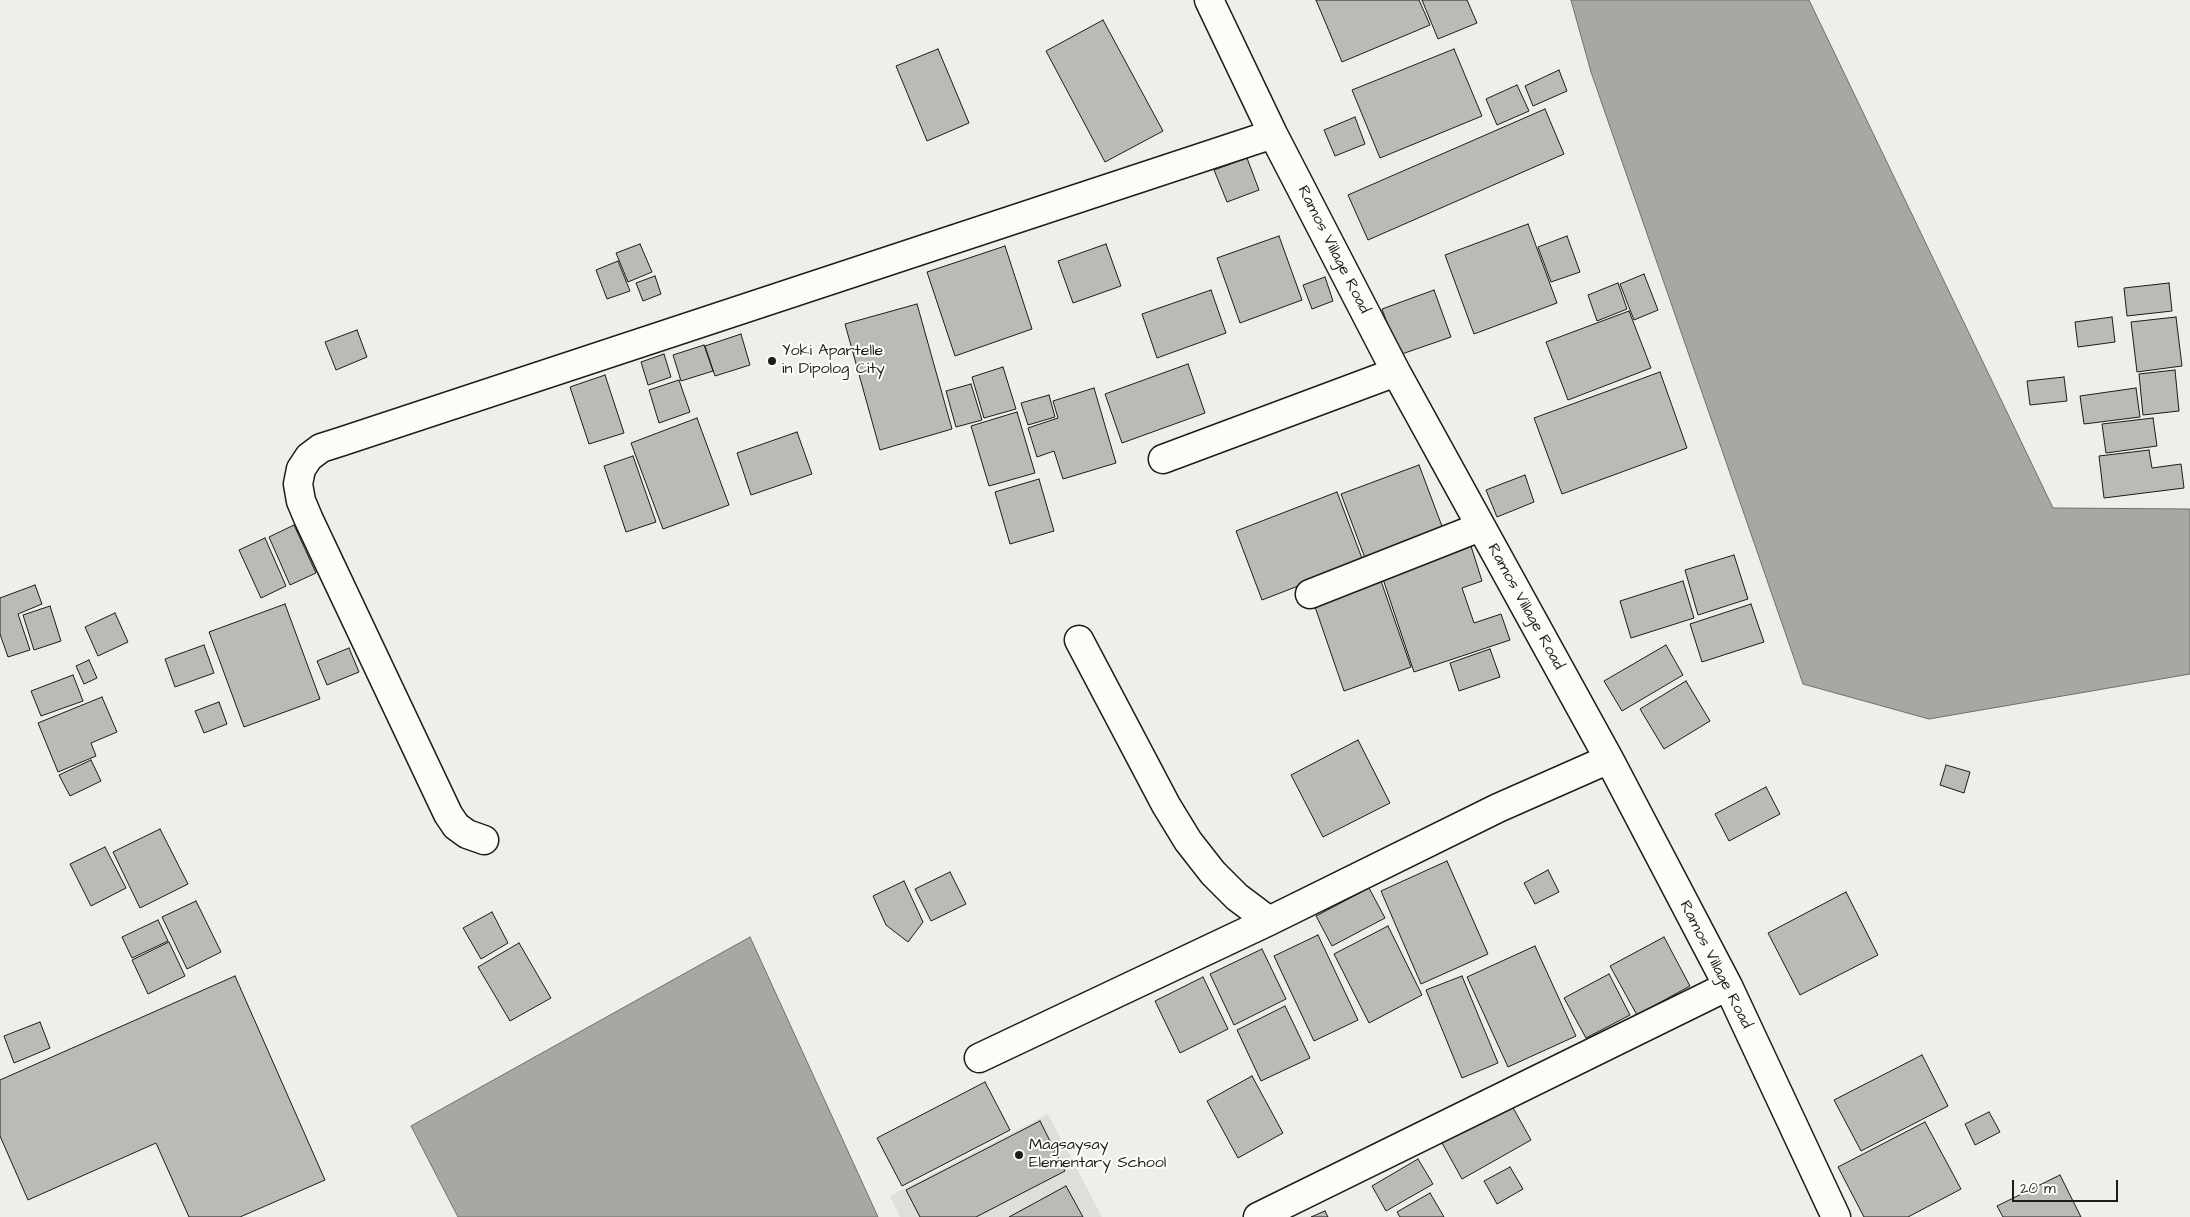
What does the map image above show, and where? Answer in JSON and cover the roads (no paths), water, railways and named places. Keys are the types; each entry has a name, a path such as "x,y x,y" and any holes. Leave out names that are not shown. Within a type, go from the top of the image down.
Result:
{"street":[{"name":"Ramos Village Road","path":"1209,0 1273,134 1396,372 1609,758 1728,986 1836,1217"},
{"path":"484,840 467,834 456,826 448,814 309,520 301,501 298,484 300,469 309,457 321,448 1273,134"},
{"path":"1163,459 1396,372"},
{"path":"1310,594 1480,527"},
{"path":"1079,640 1166,805 1188,841 1219,879 1237,897 1269,921"},
{"path":"979,1058 1269,921 1498,808 1609,758"},
{"path":"1258,1217 1728,986"}],"place":[{"name":"Yoki Apartelle in Dipolog City","path":"772,361"},
{"name":"Magsaysay Elementary School","path":"1019,1155"}]}
